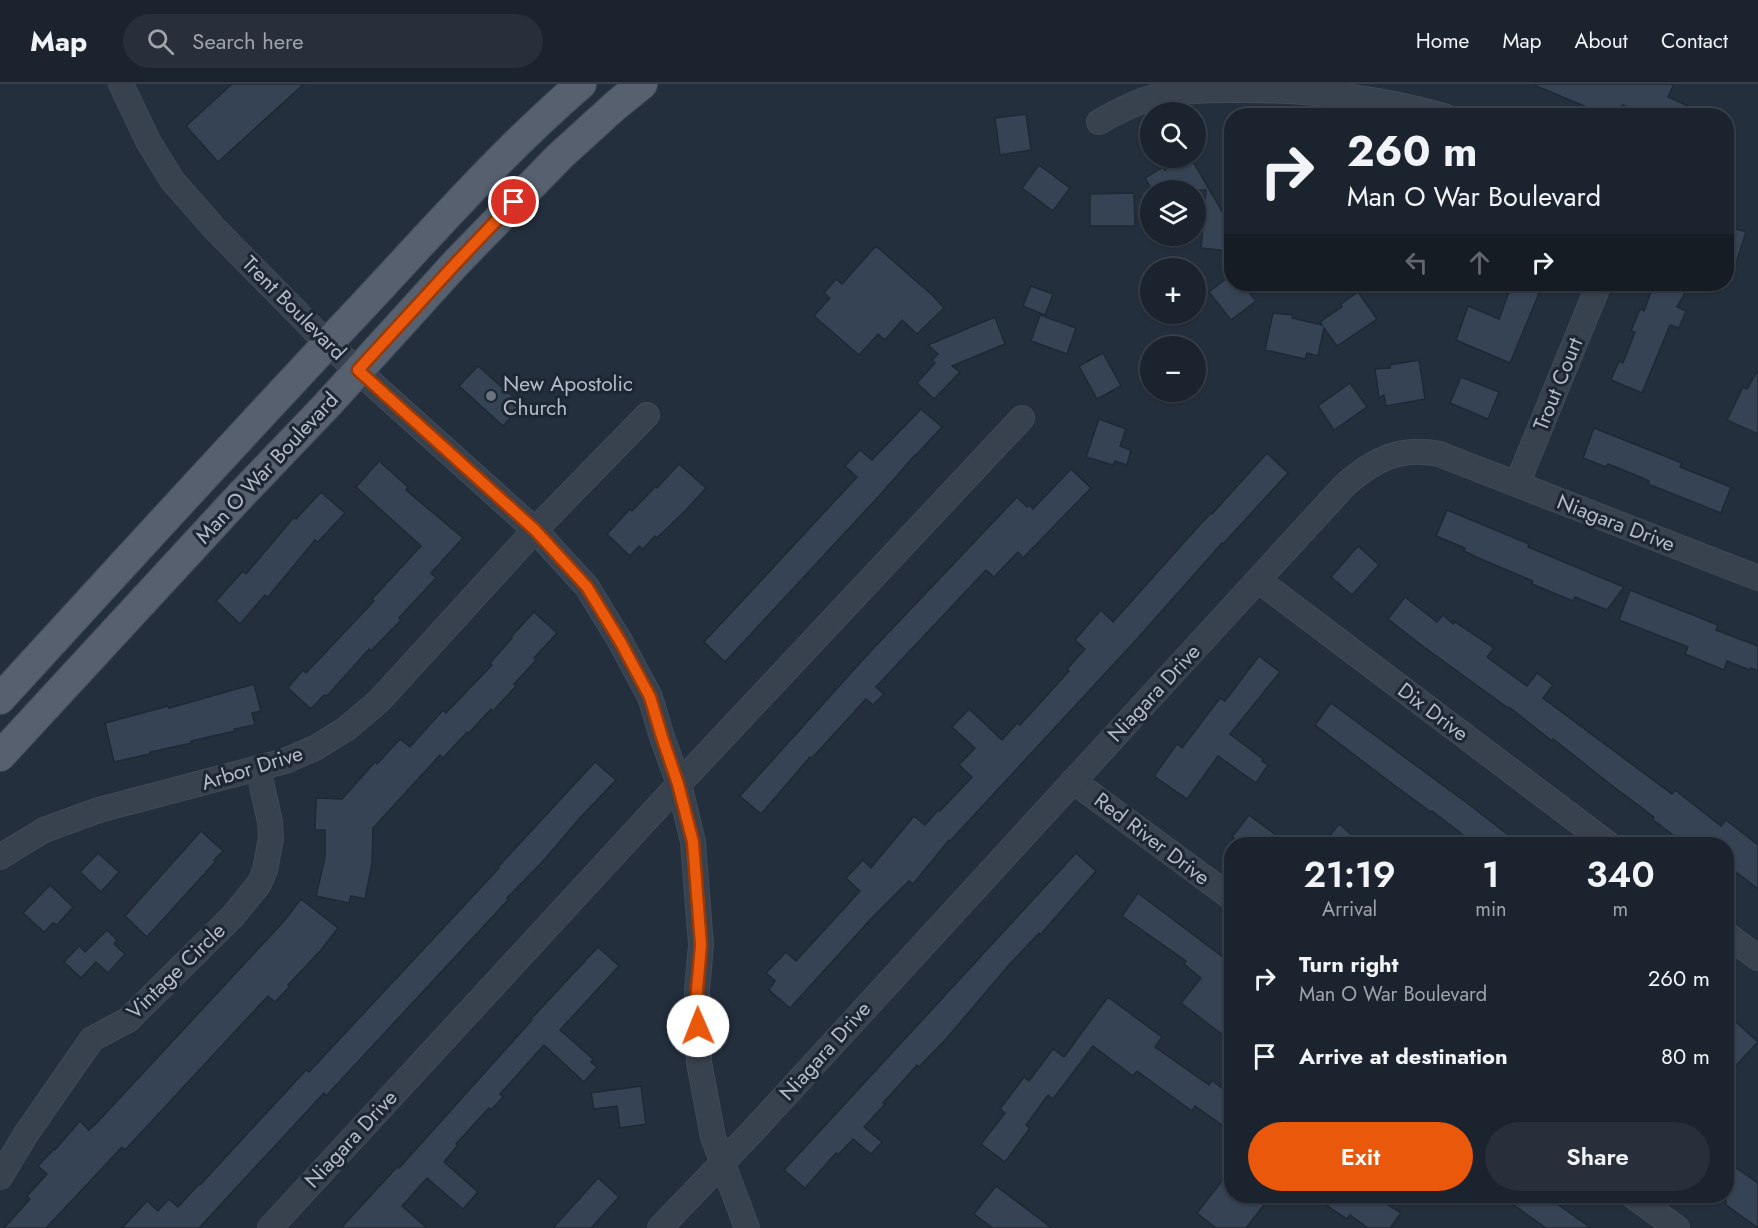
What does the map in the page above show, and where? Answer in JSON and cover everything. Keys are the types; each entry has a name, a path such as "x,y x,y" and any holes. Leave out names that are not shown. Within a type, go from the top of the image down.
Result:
{"main road":[{"name":"Man O War Boulevard","path":"0,699 327,343 497,162 580,84"},
{"name":"Man O War Boulevard","path":"0,756 456,263 559,157 642,84"}],"street":[{"name":"Trent Boulevard","path":"121,84 148,141 172,180 214,228 327,343 535,530 587,587 620,641 650,697 678,784 693,842 701,945 697,990 699,1062 713,1137 747,1228"},
{"path":"1099,122 1149,98 1188,91 1259,90 1314,105 1349,97 1413,108"},
{"name":"Trout Court","path":"1517,484 1596,291"},
{"name":"Arbor Drive","path":"0,857 44,830 99,810 285,761 315,748 346,729 379,701 535,530 647,415"},
{"name":"Niagara Drive","path":"270,1228 678,784 1022,418"},
{"name":"Niagara Drive","path":"660,1228 1345,485 1375,462 1414,451 1439,454 1756,573"},
{"name":"Dix Drive","path":"1258,580 1599,837"},
{"name":"Vintage Circle","path":"0,1177 26,1134 92,1039 128,1020 233,916 259,884 265,870 271,838 270,822 258,768"},
{"name":"Red River Drive","path":"1073,781 1224,892"},
{"path":"1734,940 1758,958"},
{"path":"1643,1203 1677,1228"}],"building":[{"path":"232,84 304,84 218,162 186,126"},
{"path":"1674,84 1668,97 1692,108 1630,108 1623,105 1622,108 1589,108 1534,85"},
{"path":"1026,114 1031,150 1000,155 995,118"},
{"path":"1039,165 1070,188 1053,211 1022,188"},
{"path":"1164,168 1165,170 1197,168 1204,180 1146,180 1145,178"},
{"path":"1206,184 1224,215 1224,251 1201,248 1206,246"},
{"path":"1134,193 1135,226 1090,226 1090,194"},
{"path":"1734,228 1746,232 1734,270"},
{"path":"876,246 944,308 917,334 902,320 885,340 878,334 859,355 814,316 830,298 824,293 836,279 842,284"},
{"path":"1224,280 1224,291 1248,291 1256,301 1231,320 1209,292"},
{"path":"1031,286 1053,294 1045,315 1023,306"},
{"path":"1509,291 1540,291 1510,363 1456,340 1468,306 1499,319"},
{"path":"1651,291 1686,291 1677,307 1686,311 1679,328 1670,325 1642,393 1611,380 1619,361 1623,363 1635,332 1631,331 1640,309 1644,311"},
{"path":"1358,292 1377,319 1337,346 1324,328 1318,356 1307,353 1305,359 1265,350 1273,313 1293,315 1292,318 1322,325 1320,322 1342,307 1341,304"},
{"path":"1040,315 1076,328 1067,354 1031,341"},
{"path":"995,317 1005,344 952,366 960,372 934,399 917,383 935,363 932,360 938,354 928,345"},
{"path":"1103,353 1121,386 1097,399 1079,366"},
{"path":"1419,360 1425,399 1386,406 1384,395 1379,398 1375,369 1390,368 1390,365"},
{"name":"New Apostolic Church","path":"478,366 522,405 503,426 459,386"},
{"path":"1758,370 1758,434 1727,420 1743,387 1747,389"},
{"path":"1461,377 1499,392 1488,419 1450,403"},
{"path":"1350,383 1367,407 1334,430 1318,406"},
{"path":"921,409 942,427 725,662 704,642 857,477 845,466 860,450 872,460"},
{"path":"1099,419 1126,429 1120,446 1131,450 1127,465 1115,461 1113,465 1086,457"},
{"path":"1594,428 1682,463 1680,467 1731,487 1721,513 1648,484 1649,481 1608,464 1606,467 1583,458"},
{"path":"1267,453 1288,473 949,840 913,884 909,881 870,920 790,1008 769,990 775,981 766,973 786,952 796,961 860,891 846,878 863,860 871,868 914,816 925,825 972,777 959,765 975,748 952,727 969,709 1002,740 1017,723 1020,725 1069,671 1067,669 1085,649 1075,640 1101,610 1113,622"},
{"path":"379,461 408,487 406,490 463,538 431,573 436,578 399,618 401,620 371,651 369,649 327,696 324,695 311,709 288,688 303,670 306,673 374,601 372,599 421,546 356,487"},
{"path":"679,464 706,488 657,538 655,536 643,549 639,546 630,556 607,534 630,509 632,511"},
{"path":"1071,469 1091,488 1023,558 1018,552 994,577 986,570 876,687 884,694 873,705 866,699 812,758 810,757 761,814 740,796 869,653 1017,497 1027,507 1029,505 1033,509"},
{"path":"321,492 345,513 318,542 315,540 268,597 265,595 240,624 216,601 243,571 246,574 294,517 296,519"},
{"path":"1447,510 1624,587 1607,610 1575,597 1573,601 1532,584 1533,581 1483,560 1464,551 1465,548 1436,536"},
{"path":"1358,546 1379,565 1352,595 1331,577"},
{"path":"1630,590 1718,625 1716,630 1758,646 1758,671 1727,661 1724,670 1685,654 1688,647 1619,620"},
{"path":"1405,597 1437,622 1443,615 1453,624 1455,622 1494,648 1487,657 1527,686 1537,673 1553,685 1543,698 1672,794 1675,790 1721,826 1726,820 1758,845 1758,889 1736,872 1734,874 1734,837 1676,837 1652,819 1654,817 1553,739 1552,741 1388,619"},
{"path":"534,612 557,633 534,658 536,660 514,684 516,686 493,711 491,709 443,758 440,755 373,828 372,864 365,899 351,896 349,903 316,896 325,857 325,830 315,830 316,798 342,799 375,762 377,764 400,739 410,747 443,710 446,713 492,665 490,663"},
{"path":"1259,656 1280,672 1230,734 1268,765 1256,783 1218,756 1187,799 1154,776 1177,744 1182,748 1220,698 1225,701"},
{"path":"254,684 261,711 252,713 255,725 114,762 105,723"},
{"path":"1331,703 1511,837 1466,837 1315,725"},
{"path":"595,762 616,780 353,1067 326,1096 324,1093 199,1228 122,1228 147,1201 158,1211 169,1199 178,1207 306,1070 309,1072"},
{"path":"1249,815 1279,837 1232,837"},
{"path":"1339,824 1352,835 1350,837 1329,837"},
{"path":"201,831 223,851 147,937 125,916"},
{"path":"98,853 119,872 101,892 80,872"},
{"path":"1076,853 1096,871 1040,935 1039,933 1009,965 947,1038 919,1067 917,1065 883,1103 885,1104 864,1127 882,1142 871,1154 853,1139 838,1155 836,1153 805,1188 784,1170"},
{"path":"50,885 73,907 57,925 53,923 44,932 23,913"},
{"path":"1138,893 1224,958 1224,1036 1181,1003 1201,978 1184,964 1186,961 1122,916"},
{"path":"301,899 338,928 288,985 290,986 275,1002 268,996 125,1150 122,1147 46,1228 4,1228 30,1199 27,1196 47,1174 38,1166 80,1121 89,1130 93,1127 284,921"},
{"path":"107,930 117,940 114,944 125,954 108,973 96,962 81,978 64,962 79,946 85,952"},
{"path":"598,947 619,966 560,1030 593,1059 591,1062 597,1067 584,1082 544,1045 500,1094 503,1097 491,1110 489,1108 456,1144 457,1146 444,1162 478,1192 463,1209 427,1178 402,1206 427,1228 341,1228 397,1167 399,1168"},
{"path":"1108,997 1162,1037 1155,1047 1209,1085 1212,1081 1224,1089 1224,1126 1195,1106 1192,1111 1137,1071 1133,1076 1093,1046 1053,1099 1048,1095 1026,1125 1030,1128 1005,1162 981,1144 1005,1113 1000,1109 1024,1077 1029,1081 1053,1049 1064,1057"},
{"path":"1734,1020 1758,1042 1734,1068"},
{"path":"641,1086 646,1124 620,1128 617,1106 594,1109 591,1093"},
{"path":"1734,1166 1758,1183 1758,1228 1726,1203 1734,1203"},
{"path":"598,1178 619,1197 591,1228 553,1228"},
{"path":"1224,1178 1224,1203 1266,1203 1246,1228 1216,1228 1197,1213"},
{"path":"996,1186 1052,1228 993,1228 974,1214"},
{"path":"1323,1203 1386,1203 1401,1213 1390,1228 1368,1228 1350,1215 1347,1219"},
{"path":"1511,1203 1556,1203 1591,1228 1546,1228"}],"place":[{"name":"New Apostolic Church","path":"491,396"}],"route":[{"path":"514,202 358,370 535,530 587,587 650,697 678,784 693,842 701,945 697,990 698,1026"}]}
